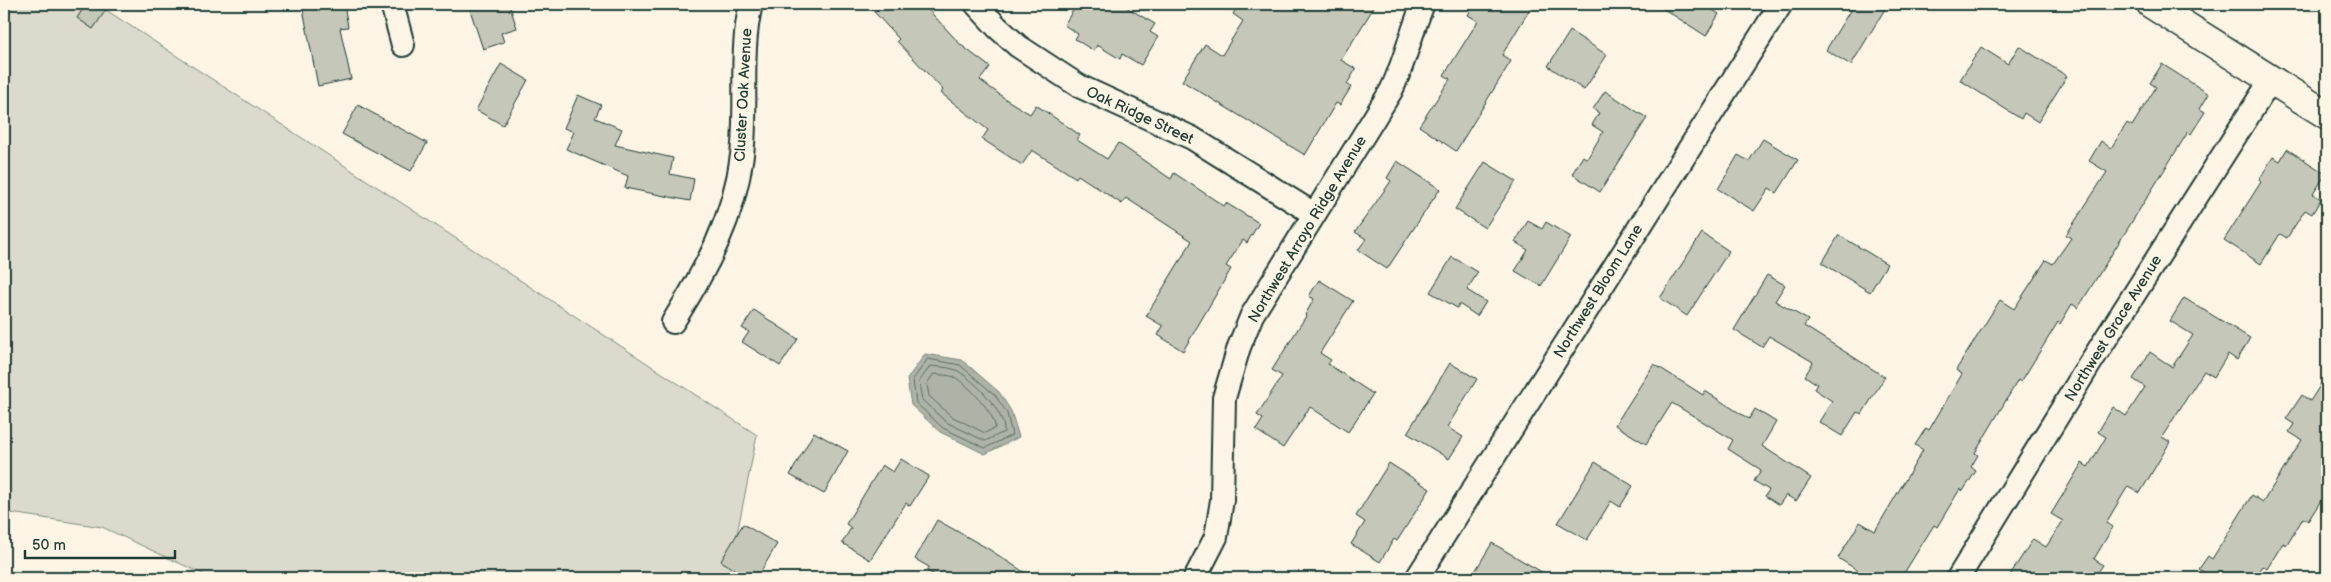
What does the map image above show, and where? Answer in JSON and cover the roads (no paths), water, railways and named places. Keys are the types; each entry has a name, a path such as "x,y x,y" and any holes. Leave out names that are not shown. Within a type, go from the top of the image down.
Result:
{"street":[{"path":"392,4 403,45"},
{"name":"Cluster Oak Avenue","path":"673,322 708,265 724,228 735,190 742,156 744,115 743,58 746,25 751,4"},
{"name":"Oak Ridge Street","path":"976,4 1018,46 1079,86 1192,138 1314,214"},
{"name":"Northwest Arroyo Ridge Avenue","path":"1196,578 1216,537 1222,500 1224,398 1239,347 1252,315 1392,91 1404,64 1415,23 1423,4"},
{"name":"Northwest Bloom Lane","path":"1417,578 1781,4"},
{"path":"2151,4 2327,115"},
{"name":"Northwest Grace Avenue","path":"1958,578 2089,365 2270,80"}],"water":[{"path":"925,354 962,360 999,392 1011,411 1019,437 985,454 940,432 911,405 907,379"}]}
